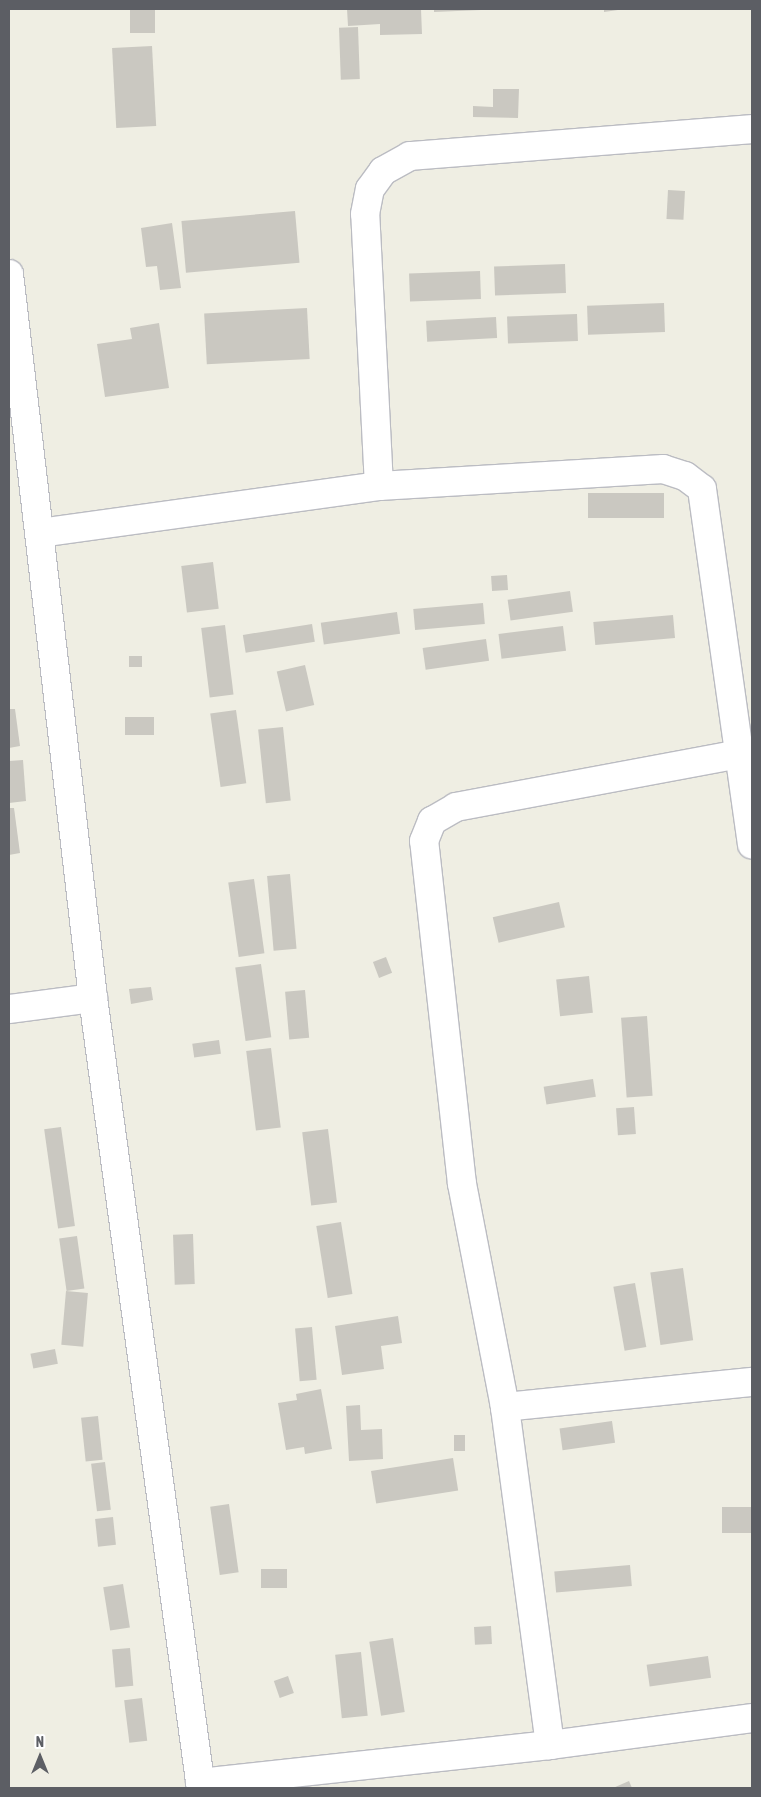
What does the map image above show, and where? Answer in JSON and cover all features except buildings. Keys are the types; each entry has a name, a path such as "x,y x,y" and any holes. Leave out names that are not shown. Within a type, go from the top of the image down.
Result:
{"street":[{"path":"379,486 365,214 370,189 383,171 410,156 752,129"},
{"path":"9,274 93,998 200,1786 550,1745 752,1718"},
{"path":"40,533 379,486 663,470 685,476 702,489 752,844"},
{"path":"550,1745 505,1406 462,1184 424,841 432,821 456,807 739,754"},
{"path":"9,1009 93,998"},
{"path":"505,1406 752,1382"}]}
